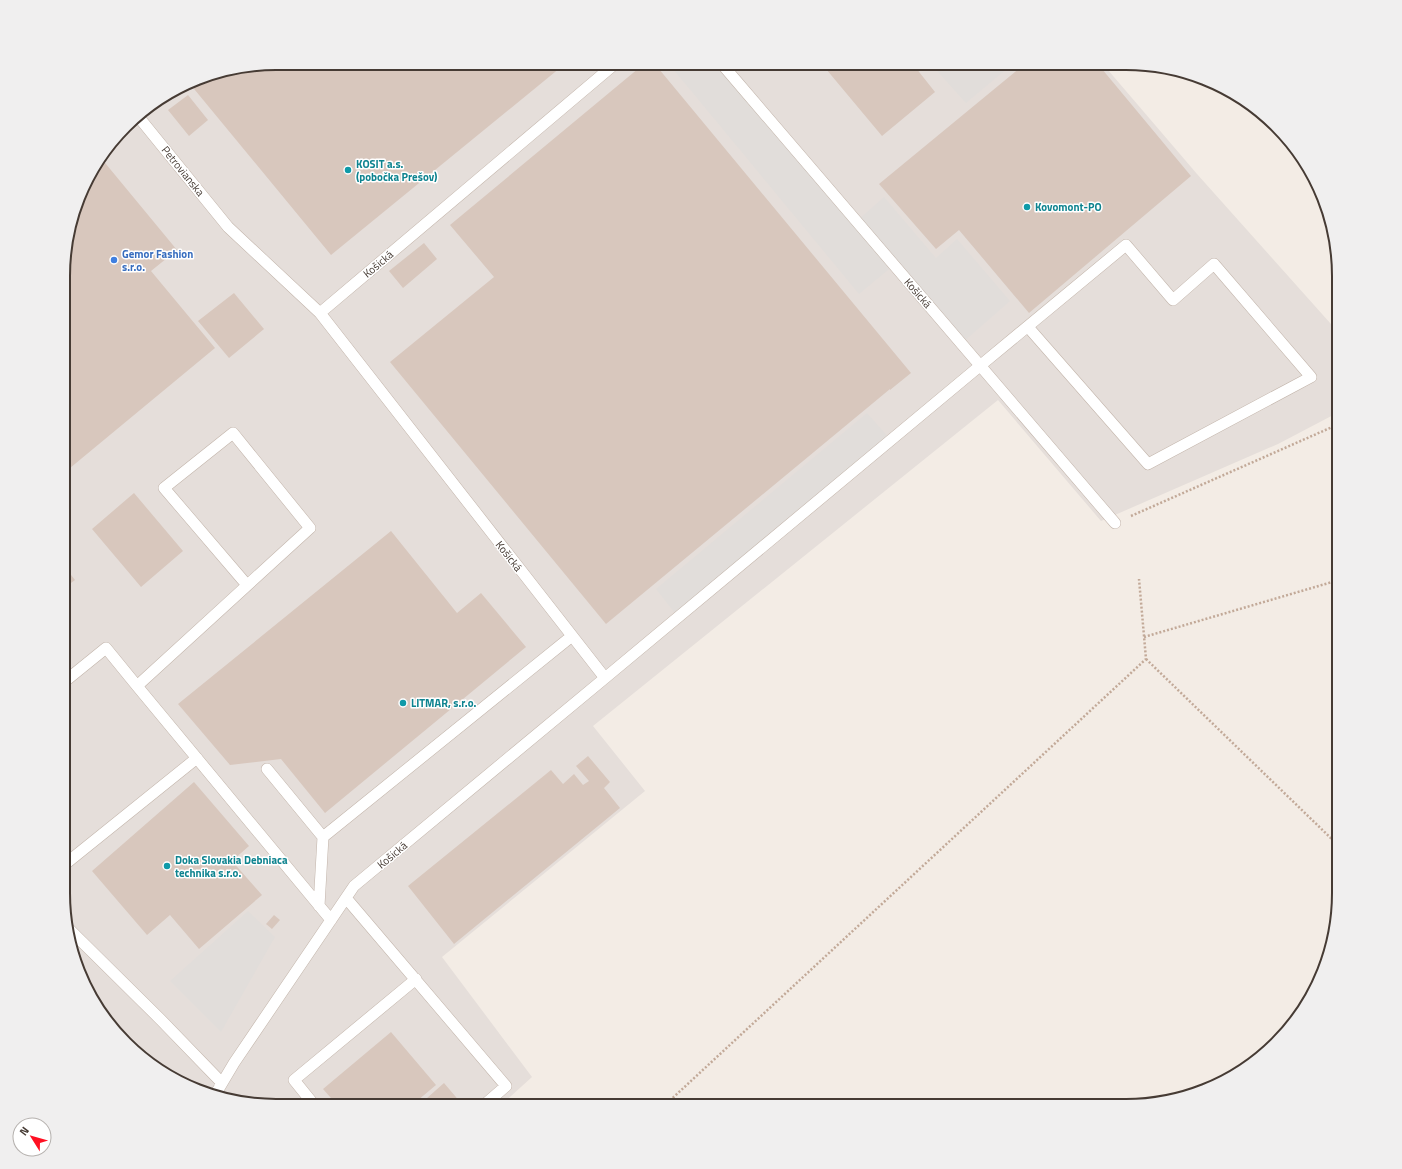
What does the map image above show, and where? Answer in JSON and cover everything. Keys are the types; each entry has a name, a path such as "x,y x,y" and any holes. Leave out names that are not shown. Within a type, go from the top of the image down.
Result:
{"lane":[{"name":"Košická","path":"217,1090 234,1063 354,886 605,678 320,313 608,70"},
{"name":"Košická","path":"727,70 1115,523"},
{"name":"Petrovianska","path":"141,120 228,227 320,313"},
{"path":"605,678 1126,245 1173,300 1214,264 1311,377 1148,464 1028,327"},
{"path":"137,686 310,528 233,433 164,488 247,585"},
{"path":"323,836 572,636"},
{"path":"70,677 106,648 331,920"},
{"path":"70,860 197,758"},
{"path":"267,770 323,836 319,906"},
{"path":"346,898 506,1086 491,1099"},
{"path":"74,934 222,1083"},
{"path":"309,1099 294,1080 416,979"}],"path":[{"path":"1115,523 1332,427"},
{"path":"1139,579 1146,659 1332,839"},
{"path":"1144,637 1332,582"},
{"path":"672,1099 1146,659"}],"shaded area":[{"path":"262,70 1108,70 1197,174 1332,325 1332,416 1278,444 1101,521 998,400 593,726 645,791 442,957 532,1077 508,1099 262,1099 236,1095 210,1088 185,1078 161,1064 140,1048 121,1029 105,1008 91,984 77,946 70,907 70,262 77,223 91,185 105,161 121,140 140,121 161,105 185,91 210,81 236,74"},
{"path":"674,70 727,70 857,221 884,197 936,258 957,239 1010,301 962,343 894,265 859,294"},
{"path":"936,70 1006,70 966,103"},
{"path":"867,413 891,440 678,617 656,589"},
{"path":"248,911 275,937 221,1032 170,981"}],"building":[{"name":"KOSIT a.s. (pobočka Prešov)","path":"262,70 557,70 331,255 193,88 223,77"},
{"path":"637,70 660,70 911,373 606,624 390,362 494,277 450,225"},
{"path":"827,70 918,70 935,92 882,136"},
{"name":"Kovomont-PO","path":"1017,70 1103,70 1191,176 1029,313 959,230 936,249 879,184"},
{"path":"188,95 208,120 189,136 168,110"},
{"path":"104,162 177,250 151,271 215,348 70,468 70,262 74,236 81,210 91,185"},
{"path":"424,243 437,259 403,288 389,271"},
{"path":"234,293 264,329 229,358 198,321"},
{"path":"134,493 183,551 141,587 92,529"},
{"path":"391,531 457,613 481,593 526,647 325,813 281,759 230,765 178,704"},
{"path":"70,574 75,580 70,584"},
{"path":"588,756 610,782 604,788 620,808 454,944 408,886 551,770 563,784 574,774 583,785 589,781 576,766"},
{"name":"Doka Slovakia Debniaca technika s.r.o.","path":"194,782 249,846 232,861 262,895 199,949 170,915 147,935 92,871"},
{"path":"274,915 280,920 272,929 266,924"},
{"path":"391,1032 436,1085 419,1099 332,1099 323,1089"},
{"path":"444,1083 458,1099 426,1099"}],"place":[{"name":"KOSIT a.s. (pobočka Prešov)","path":"348,170"},
{"name":"Kovomont-PO","path":"1027,207"},
{"name":"Gemor Fashion s.r.o.","path":"114,260"},
{"name":"LITMAR, s.r.o.","path":"403,703"},
{"name":"Doka Slovakia Debniaca technika s.r.o.","path":"167,866"}]}
